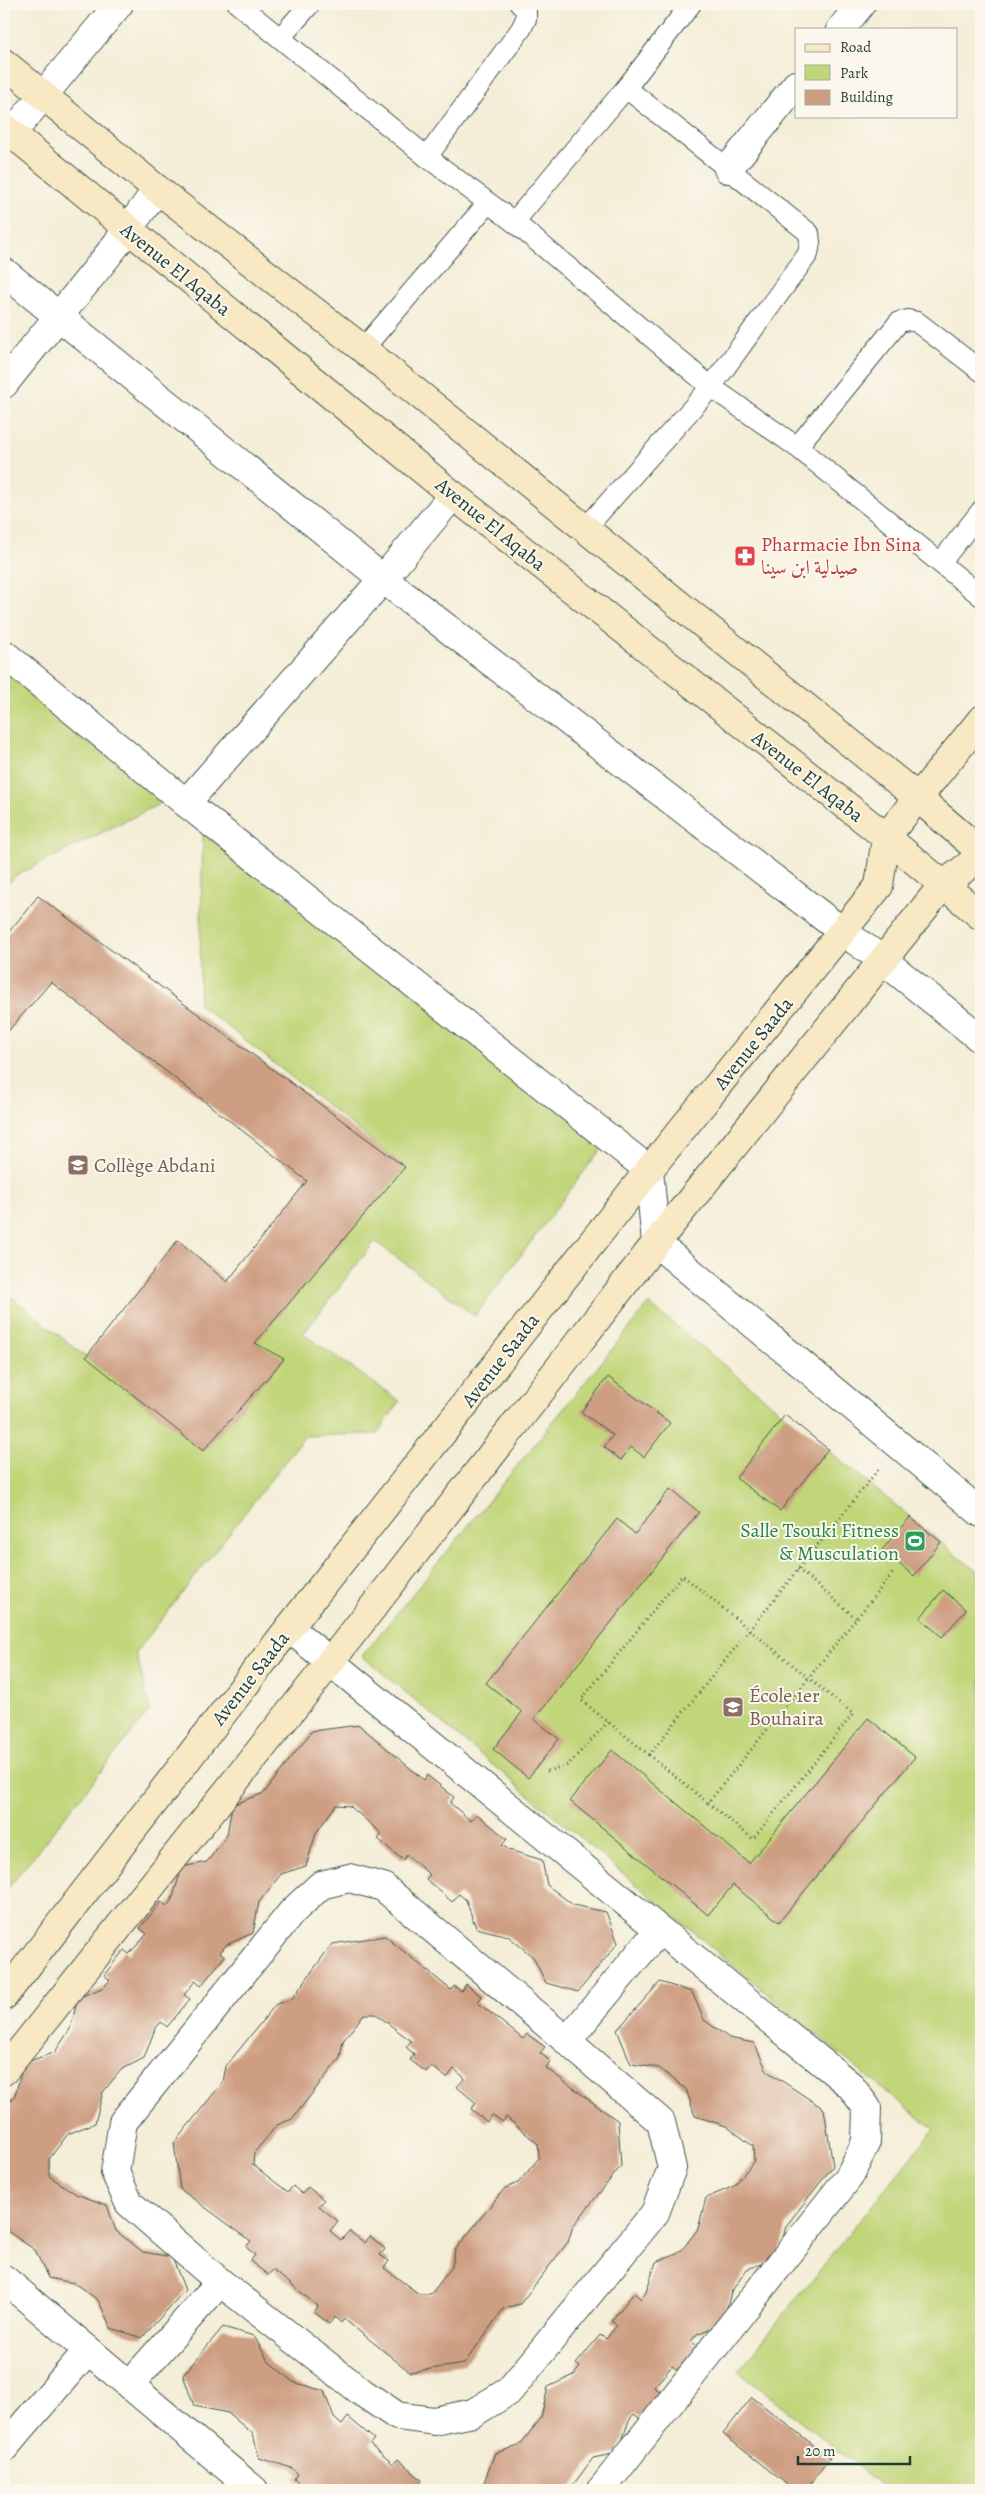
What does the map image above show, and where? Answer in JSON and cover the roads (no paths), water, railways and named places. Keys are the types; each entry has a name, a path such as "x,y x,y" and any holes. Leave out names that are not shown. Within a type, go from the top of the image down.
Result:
{"street":[{"path":"8,130 44,97 119,4"},
{"path":"842,28 861,4"},
{"path":"4,63 157,189 363,349 917,797 981,852"},
{"path":"728,169 795,86"},
{"name":"Avenue El Aqaba","path":"8,130 128,231 453,495 886,837 981,916"},
{"path":"4,384 57,315 128,231 157,189"},
{"path":"4,272 383,579 843,932 883,960 981,1039"},
{"path":"186,804 383,579 453,495"},
{"path":"4,654 186,804 649,1170 656,1243 981,1513"},
{"name":"Avenue Saada","path":"4,1996 289,1628 649,1170 879,886 886,837 981,720"},
{"path":"4,2071 331,1661 656,1243 943,885 981,856"},
{"path":"289,1628 850,2085 867,2108 866,2142 849,2177 601,2490"},
{"path":"349,1878 383,1887 567,2041 661,2122 672,2168 655,2213 509,2391 474,2413 434,2421 397,2416 363,2393 220,2282 129,2204 115,2172 124,2122 292,1912 321,1885 349,1878"},
{"path":"567,2041 659,1930"},
{"path":"4,2279 254,2490"},
{"path":"129,2385 220,2282"},
{"path":"4,2448 88,2350"}],"lane":[{"path":"238,4 427,157 487,204 514,222 711,387 797,447 981,596"},
{"path":"281,37 310,4"},
{"path":"427,157 521,29 526,19 526,8 520,4"},
{"path":"514,222 626,88 691,4"},
{"path":"585,529 711,387 808,254 810,242 809,233 626,88"},
{"path":"363,349 487,204"},
{"path":"797,447 899,322 908,320 917,322 981,371"},
{"path":"941,562 981,511"}],"place":[{"name":"Pharmacie Ibn Sina صيدلية ابن سينا","path":"745,556"},
{"name":"Collège Abdani","path":"78,1165"},
{"name":"Salle Tsouki Fitness & Musculation","path":"915,1541"},
{"name":"École 1er Bouhaira","path":"733,1707"}]}
